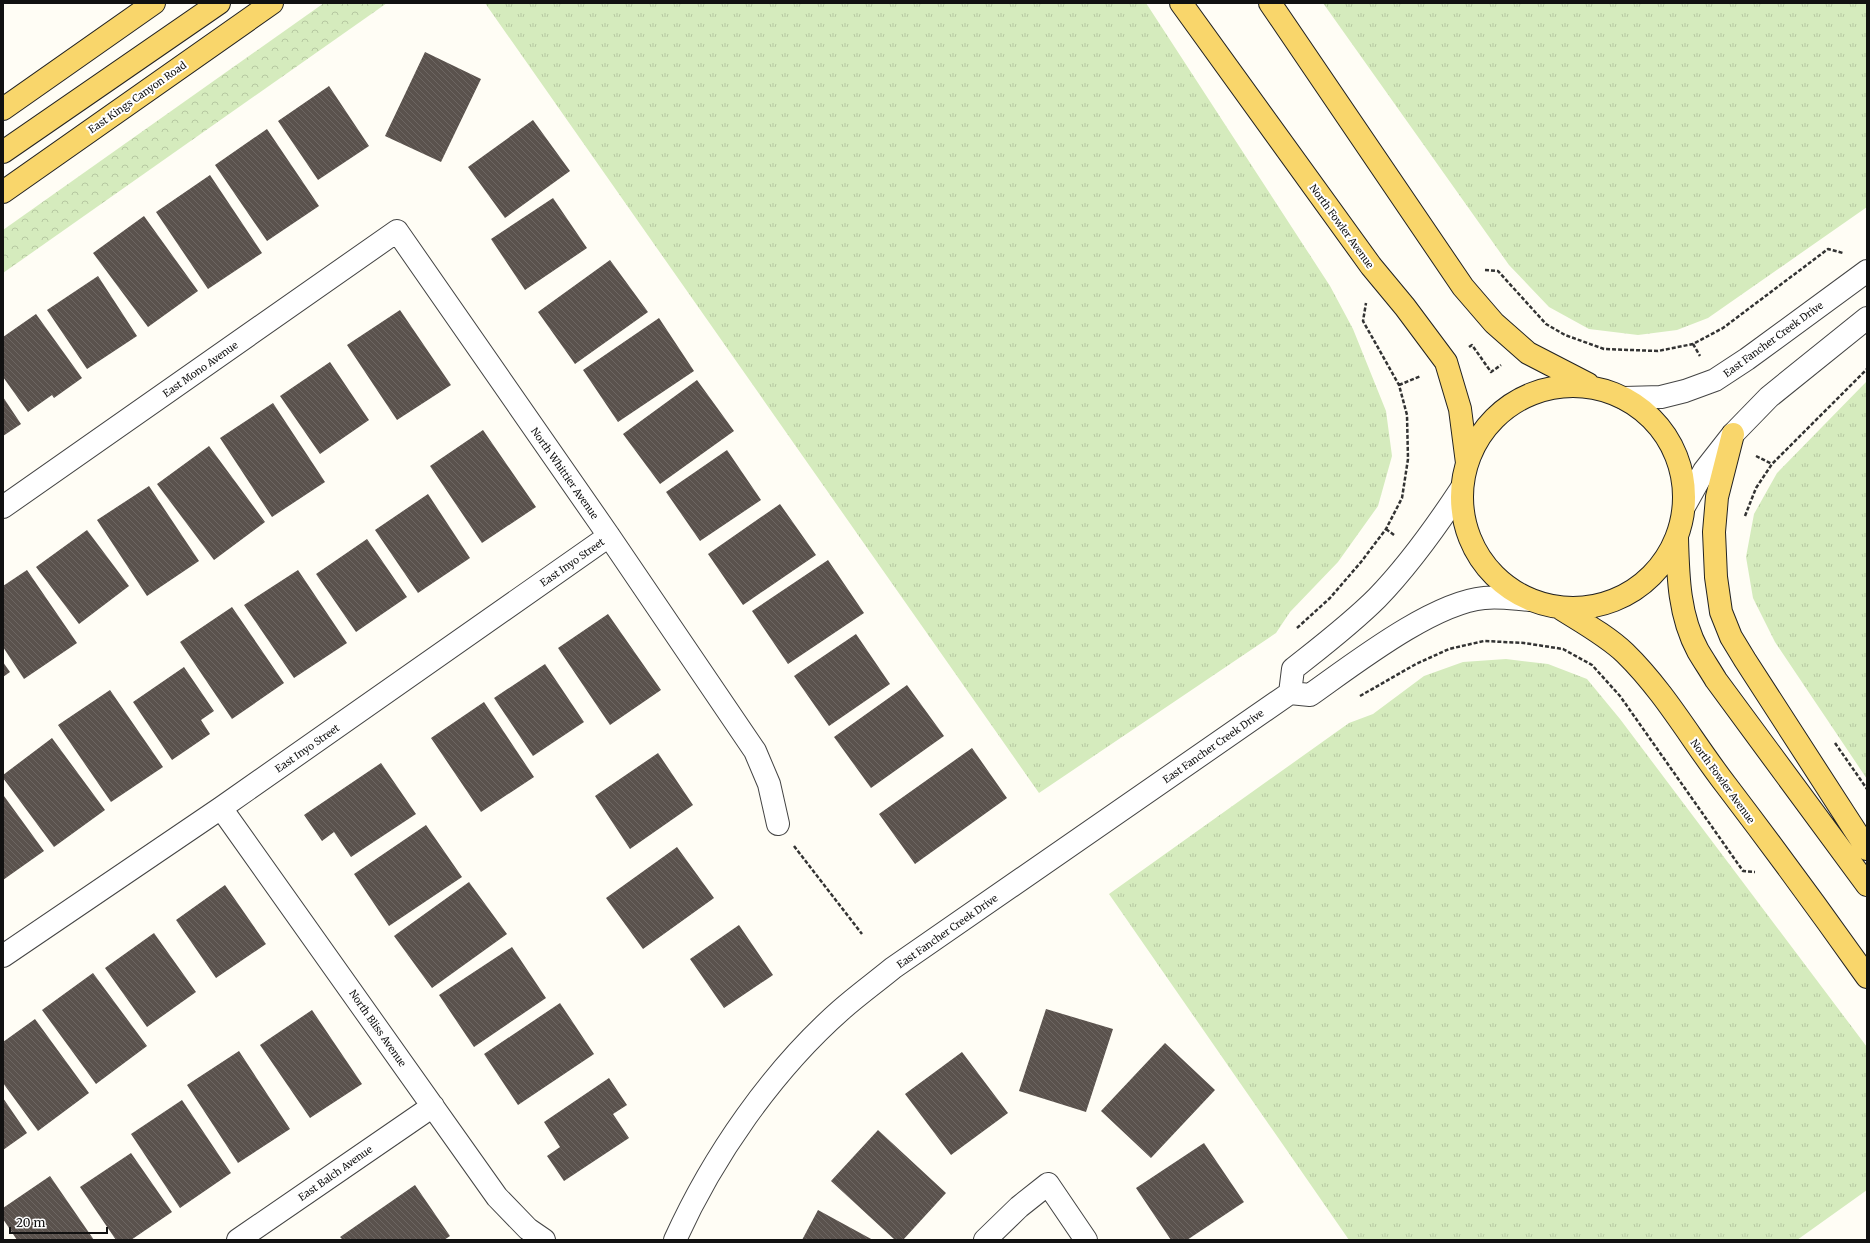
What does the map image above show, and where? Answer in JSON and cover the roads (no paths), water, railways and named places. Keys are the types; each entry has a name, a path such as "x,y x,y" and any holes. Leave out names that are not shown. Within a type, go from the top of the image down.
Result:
{"main road":[{"path":"3,109 154,3"},
{"path":"3,152 219,3"},
{"name":"East Kings Canyon Road","path":"3,192 272,3"},
{"name":"North Fowler Avenue","path":"1181,3 1362,254 1446,362 1460,409 1467,463"},
{"path":"1270,3 1463,287 1494,323 1528,353 1595,388 1624,398 1651,417 1670,442 1682,473 1684,505 1677,538 1678,572 1681,603 1688,629 1698,651 1716,680 1867,885"},
{"path":"1595,388 1562,386 1531,394 1503,410 1481,434 1467,463 1461,489 1468,533 1482,561 1503,584 1530,600 1558,607 1587,607 1616,600 1642,585 1662,564 1677,538"},
{"path":"1733,434 1717,497 1714,532 1716,577 1721,612 1731,637 1745,660 1867,849"},
{"name":"North Fowler Avenue","path":"1558,607 1590,627 1624,652 1659,690 1705,757 1816,904 1867,977"}],"street":[{"name":"East Mono Avenue","path":"3,507 397,231"},
{"name":"North Whittier Avenue","path":"397,231 754,750 769,784 778,824"},
{"name":"East Fancher Creek Drive","path":"1624,398 1661,397 1685,391 1715,380 1747,359 1867,271"},
{"path":"1684,505 1704,471 1733,434 1769,398 1867,318"},
{"path":"1461,489 1438,524 1378,597 1348,626 1293,669 1290,693 1310,694 1355,662 1412,626 1448,607 1484,598 1530,600"},
{"name":"East Inyo Street","path":"3,956 221,808 608,536"},
{"name":"East Fancher Creek Drive","path":"675,1240 684,1220 729,1140 784,1068 841,1010 893,968 1290,693"},
{"name":"North Bliss Avenue","path":"221,808 497,1197 528,1229 544,1240"},
{"name":"East Balch Avenue","path":"238,1240 433,1106"},
{"path":"985,1240 1019,1207 1048,1184 1086,1240"}]}
